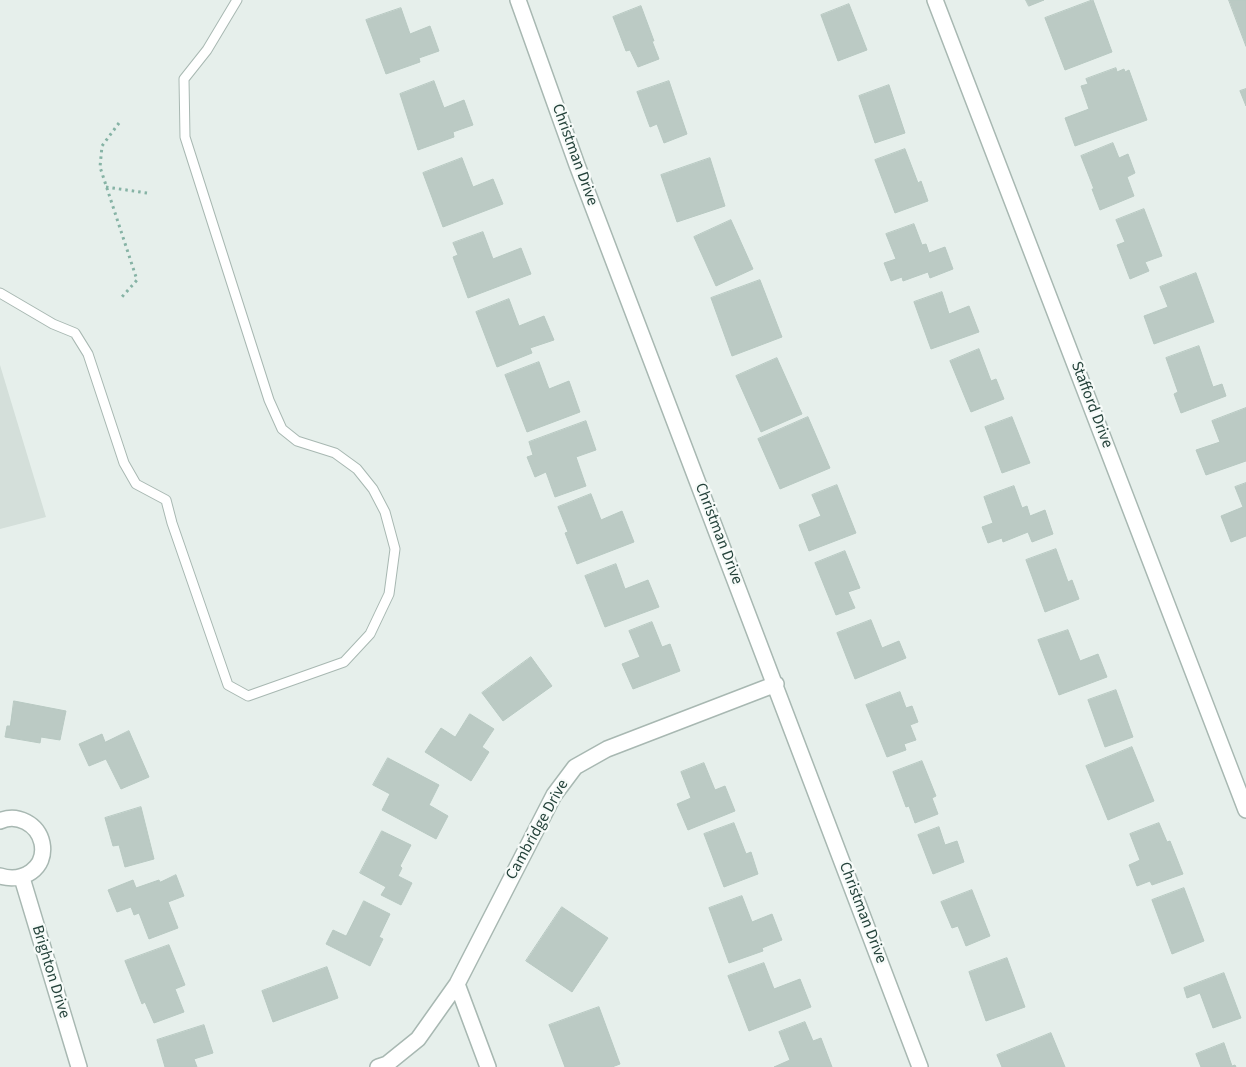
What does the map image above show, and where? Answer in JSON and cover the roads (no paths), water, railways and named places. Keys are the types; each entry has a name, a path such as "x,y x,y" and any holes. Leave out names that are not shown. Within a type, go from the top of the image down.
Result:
{"street":[{"name":"Christman Drive","path":"518,0 577,165 776,684 920,1067"},
{"name":"Stafford Drive","path":"935,0 1246,810"},
{"name":"Cambridge Drive","path":"378,1067 387,1064 418,1039 457,984 554,795 575,767 607,749 776,684"},
{"path":"0,821 12,818 24,820 37,831 42,842 42,853 38,865 29,874 22,878 9,879 0,876"},
{"name":"Brighton Drive","path":"22,878 79,1067"},
{"path":"457,984 488,1067"}],"lane":[{"path":"0,293 53,324 75,333 88,354 124,463 136,484 166,500 172,523 228,685 248,696 344,662 370,634 389,594 395,549 384,512 373,490 356,469 335,453 297,441 282,429 269,400 185,137 184,79 207,50 237,0"}]}
